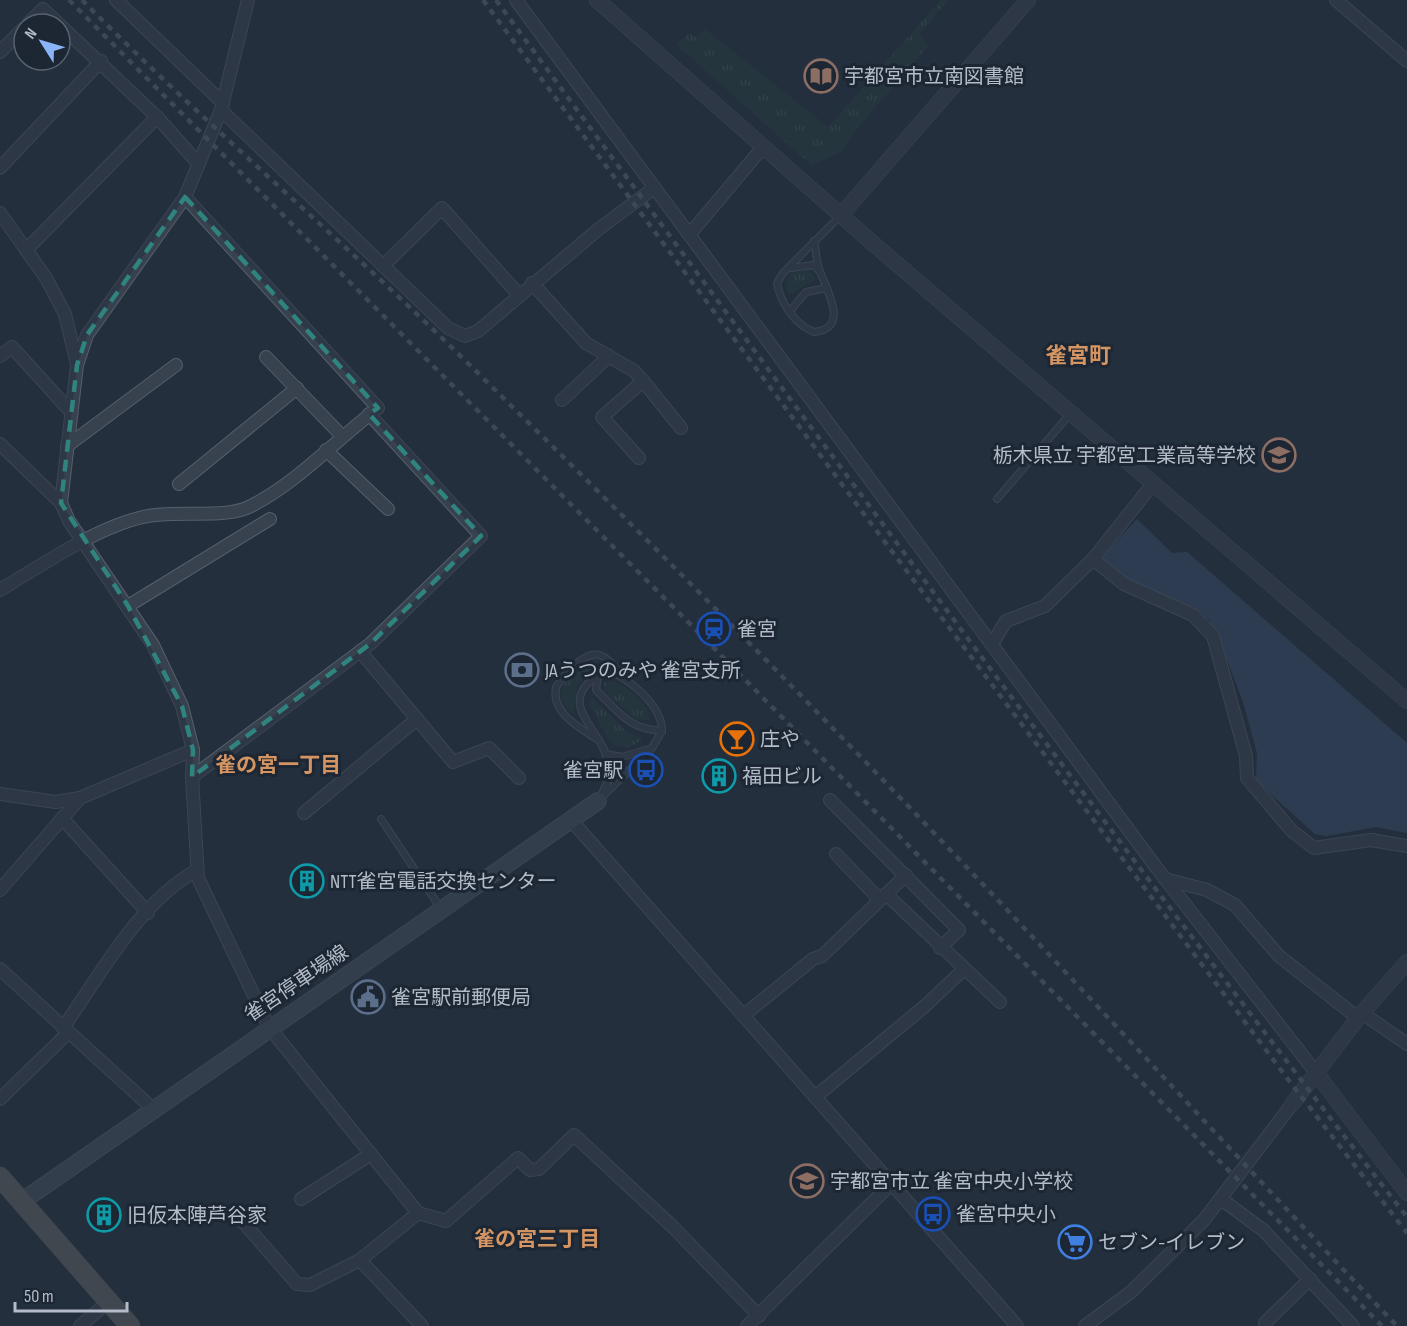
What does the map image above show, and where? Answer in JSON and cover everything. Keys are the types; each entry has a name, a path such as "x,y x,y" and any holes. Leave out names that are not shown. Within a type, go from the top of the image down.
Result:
{"highway":[{"path":"0,1178 130,1326"}],"main road":[{"name":"雀宮停車場線","path":"21,1202 152,1108 598,801"}],"street":[{"path":"116,0 383,266 448,328 465,336 478,331 532,283 654,188"},
{"path":"61,503 77,365 87,334 185,196 197,162 222,107 248,0"},
{"path":"516,0 1165,879 1407,1193"},
{"path":"841,215 1028,0"},
{"path":"1336,0 1407,61"},
{"path":"604,2 841,215 1407,701"},
{"path":"72,35 157,117 197,162"},
{"path":"0,52 12,40"},
{"path":"0,168 101,61"},
{"path":"26,250 157,117"},
{"path":"688,234 764,146"},
{"path":"0,590 82,542 141,517 173,512 221,513 249,508 276,491 378,408 185,196"},
{"path":"383,266 442,207 519,295"},
{"path":"0,213 46,278 65,314 77,365"},
{"path":"532,283 586,343 634,371 681,428"},
{"path":"0,356 12,347 72,412"},
{"path":"562,400 609,356"},
{"path":"266,357 342,436"},
{"path":"68,446 176,365"},
{"path":"639,458 602,417 643,381"},
{"path":"179,484 297,388"},
{"path":"192,777 360,651 481,536 369,414"},
{"path":"0,444 61,503 82,542 153,645 182,706 193,750 192,777 198,878 269,1027 418,1213 446,1221 518,1158 530,1170 539,1169 574,1136 674,1228 759,1316"},
{"path":"326,450 388,509"},
{"path":"992,644 1006,621 1045,606 1093,559 1152,484"},
{"path":"128,606 270,519"},
{"path":"1093,559 1124,584 1192,615 1213,636 1246,756 1247,778 1292,831 1314,848 1371,840 1407,846"},
{"path":"360,651 453,762 489,748 519,778"},
{"path":"304,813 417,719"},
{"path":"0,794 56,802 80,798 193,750"},
{"path":"0,890 80,798"},
{"path":"830,800 959,930 940,948"},
{"path":"62,818 148,913"},
{"path":"572,820 1017,1326"},
{"path":"836,855 1000,1002"},
{"path":"0,1099 65,1031 128,934 174,882 197,870"},
{"path":"744,1015 813,959 822,956 906,875"},
{"path":"1165,879 1207,890 1235,905 1279,956 1360,1016 1407,1044"},
{"path":"1085,1326 1131,1292 1165,1262 1221,1199 1360,1016 1407,962"},
{"path":"0,969 65,1031 152,1108"},
{"path":"815,1097 925,1006 963,970"},
{"path":"301,1199 371,1154"},
{"path":"747,1326 891,1184"},
{"path":"1221,1199 1263,1230 1353,1326"},
{"path":"237,1215 297,1284 310,1286 360,1260 418,1213"},
{"path":"360,1260 422,1326"},
{"path":"1265,1323 1310,1279"},
{"path":"80,1326 108,1302"}],"lane":[{"path":"814,241 821,273 835,308 834,317 827,327 819,331 807,329 790,311 779,293 777,283 783,273 814,241 841,215"},
{"path":"783,273 794,266 813,266 821,273"},
{"path":"790,311 806,292 827,288"},
{"path":"997,499 1071,414"},
{"path":"596,738 563,714 556,699 556,687 578,663 594,654 603,656 658,713 662,732 652,748 598,801"},
{"path":"598,801 607,782 610,768 606,754 579,702 580,692 598,674 606,670 622,675"},
{"path":"598,674 596,690 632,725 643,730 662,732"},
{"path":"606,754 622,757 652,748"},
{"path":"381,819 441,909"}],"highlighted area":[{"path":"185,197 378,408 369,414 481,536 370,644 192,777 193,750 182,706 128,606 61,503 77,365 87,335"}],"green space":[{"path":"941,0 948,0 919,34 929,45 855,131 843,151 811,165 677,45 688,33 696,37 705,29 828,127"},
{"path":"809,269 816,279 789,295 785,285 790,273"},
{"path":"595,659 598,662 577,686 574,714 562,698 564,684 590,660"},
{"path":"610,680 623,686 641,701 649,720 636,720 605,691 603,684"},
{"path":"592,697 628,733 642,740 628,748 614,745 607,737 589,704"}],"water":[{"path":"1137,519 1172,553 1187,552 1407,743 1407,833 1376,827 1327,836 1315,834 1256,781 1257,753 1244,705 1223,649 1209,620 1172,599 1128,581 1101,558"}],"railway":[{"path":"69,0 704,638 1382,1326"},
{"path":"82,0 131,49 435,332 707,601 998,901 1397,1326"},
{"path":"483,0 864,514 1287,1078 1407,1233"},
{"path":"496,0 1061,764 1407,1217"}],"place":[{"name":"宇都宮市立南図書館","path":"821,76"},
{"name":"栃木県立 宇都宮工業高等学校","path":"1279,455"},
{"name":"雀宮","path":"714,629"},
{"name":"JAうつのみや 雀宮支所","path":"522,670"},
{"name":"庄や","path":"737,739"},
{"name":"雀宮駅","path":"646,770"},
{"name":"福田ビル","path":"719,776"},
{"name":"NTT雀宮電話交換センター","path":"307,881"},
{"name":"雀宮駅前郵便局","path":"368,997"},
{"name":"宇都宮市立 雀宮中央小学校","path":"807,1181"},
{"name":"雀宮中央小","path":"933,1214"},
{"name":"旧仮本陣芦谷家","path":"104,1215"},
{"name":"セブン-イレブン","path":"1075,1242"}],"district":[{"name":"雀宮町","path":"1078,355"},
{"name":"雀の宮一丁目","path":"278,765"},
{"name":"雀の宮三丁目","path":"537,1239"}]}
